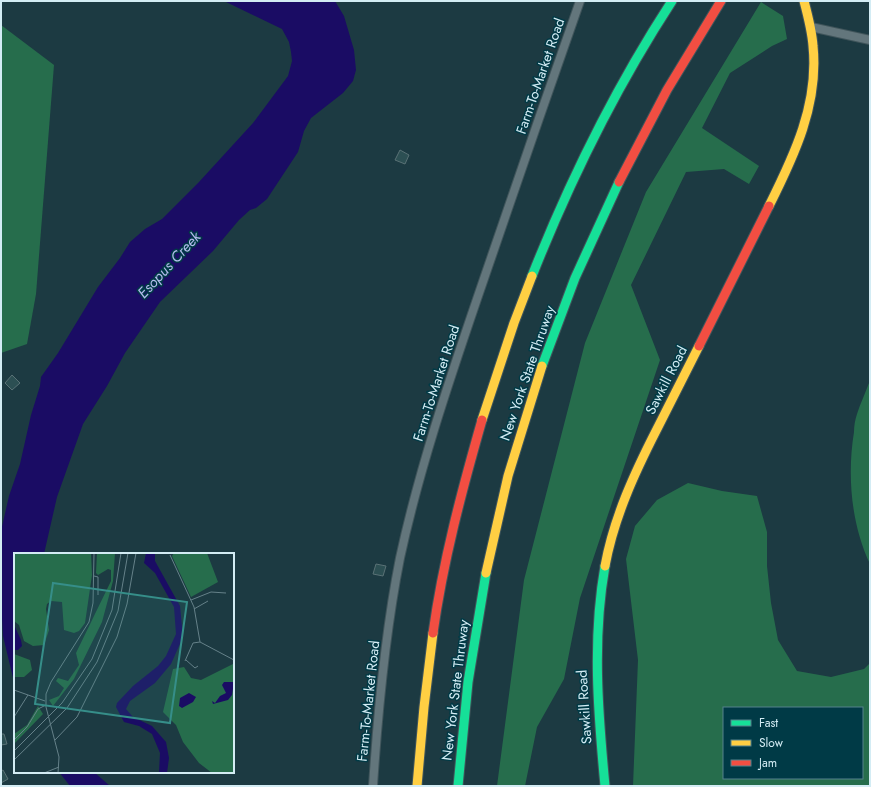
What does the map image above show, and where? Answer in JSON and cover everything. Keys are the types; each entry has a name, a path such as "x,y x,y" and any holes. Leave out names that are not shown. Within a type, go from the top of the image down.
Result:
{"main road":[{"name":"New York State Thruway","path":"417,786 427,676 444,572 454,524 470,461 502,353 542,248 584,157 626,78 672,1"},
{"name":"New York State Thruway","path":"458,786 470,668 487,566 512,465 542,367 578,271 621,175 669,85 721,1"},
{"name":"Sawkill Road","path":"605,786 598,718 595,665 599,597 609,549 622,505 641,461 786,173 802,137 810,110 814,56 805,2"}],"street":[{"name":"Farm-To-Market Road","path":"373,786 377,720 387,638 400,559 414,501 445,393 580,1"},
{"path":"810,27 870,40"}],"green space":[{"path":"761,2 783,16 787,39 772,46 730,73 702,128 759,166 749,184 724,169 686,172 631,285 660,360 580,598 564,679 537,727 525,786 497,786 524,580 585,343 646,192"},
{"path":"1,25 54,65 36,294 27,344 1,353"},
{"path":"869,383 870,564 858,533 852,499 851,482 852,448 855,421"},
{"path":"688,483 722,491 757,496 767,532 767,566 771,603 778,640 797,671 831,677 864,669 870,663 870,786 633,786 638,660 626,559 635,526 657,500"}],"water":[{"name":"Esopus Creek","path":"224,1 335,1 344,16 354,50 356,70 353,81 343,93 311,118 304,131 298,152 267,199 256,208 250,210 239,220 213,251 160,302 125,353 107,386 83,424 57,497 44,553 14,553 14,682 3,636 1,600 1,531 9,496 20,464 41,377 58,353 98,287 130,242 145,229 162,219 199,182 253,123 288,76 292,61 291,52 289,42 282,29"},
{"path":"60,773 95,773 110,786 70,786"}],"building":[{"path":"400,150 409,155 405,164 395,160"},
{"path":"12,375 20,383 12,390 5,383"},
{"path":"376,564 386,566 383,576 373,574"},
{"path":"1,734 4,734 7,744 1,745"},
{"path":"3,770 8,779 1,783 1,771"}],"traffic: fast":[{"path":"532,276 578,169 595,135 613,100 672,1"},
{"path":"542,366 575,278 619,182"},
{"path":"605,566 601,593 597,648 598,703 605,786"},
{"path":"458,786 468,682 486,573"}],"traffic: slow":[{"path":"769,206 803,129 812,88 814,67 812,40 810,24 804,1"},
{"path":"482,420 514,323 532,276"},
{"path":"605,566 614,530 633,478 699,346"},
{"path":"486,573 508,476 542,366"},
{"path":"417,786 424,707 433,633"}],"traffic: jam":[{"path":"619,182 667,90 721,1"},
{"path":"699,346 769,206"},
{"path":"433,633 442,579 454,526 482,420"}]}
